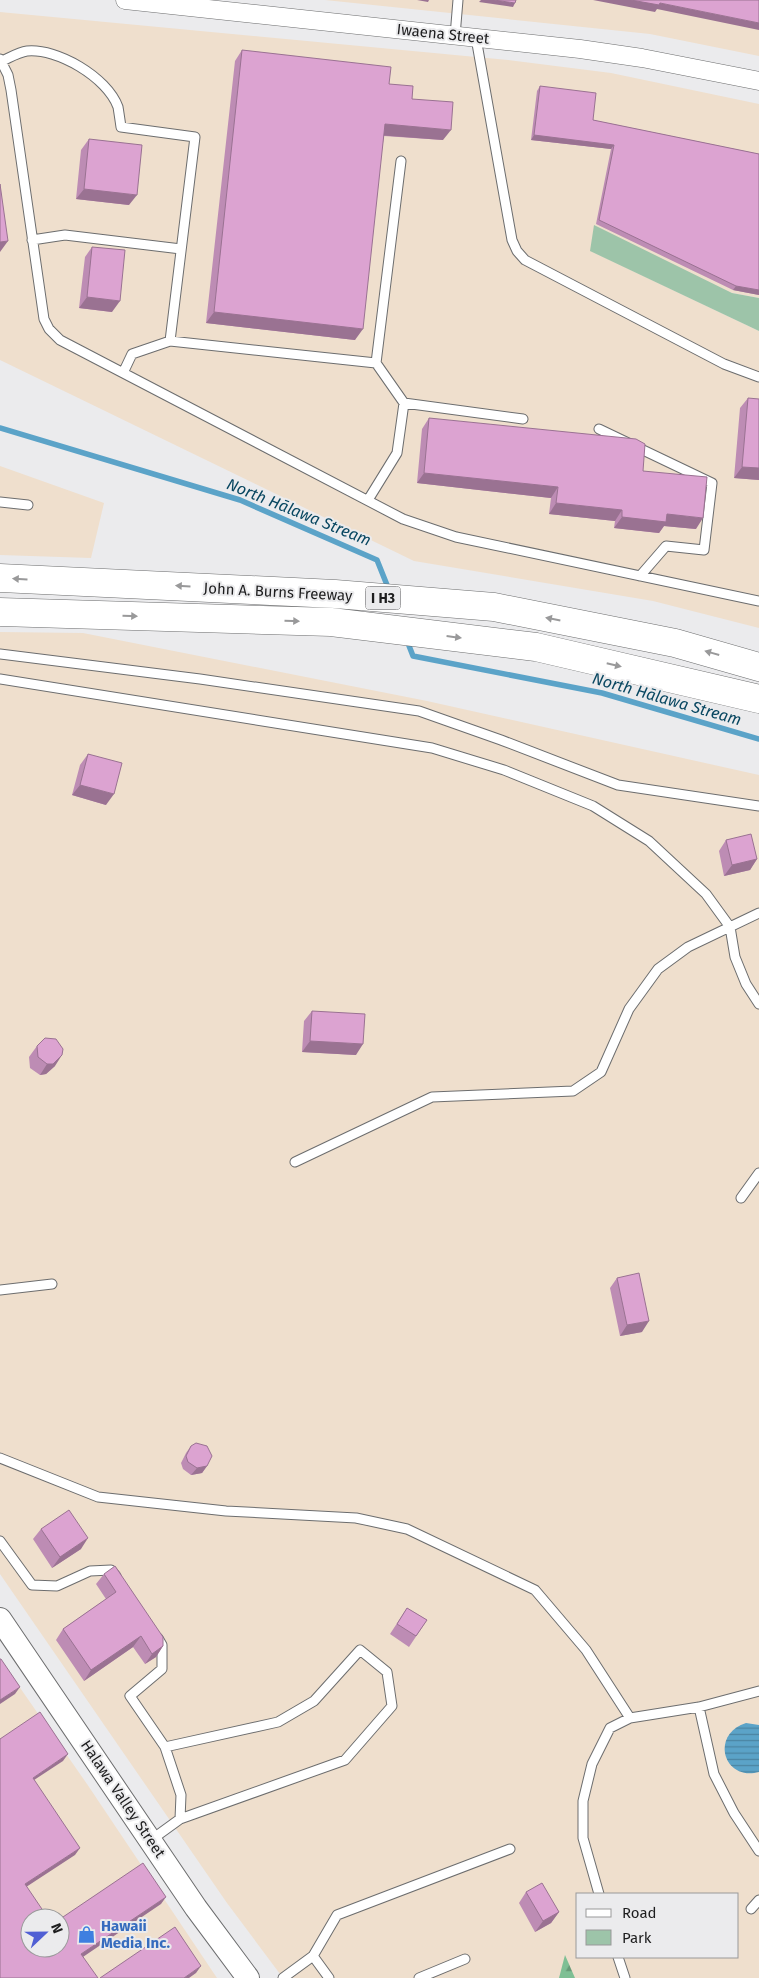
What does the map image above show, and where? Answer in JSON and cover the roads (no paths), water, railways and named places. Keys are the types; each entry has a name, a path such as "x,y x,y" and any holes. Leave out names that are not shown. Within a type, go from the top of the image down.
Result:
{"highway":[{"name":"John A. Burns Freeway","path":"0,578 335,594 494,607 675,643 759,667"},
{"name":"John A. Burns Freeway","path":"0,612 331,622 536,647 759,699"}],"street":[{"name":"Iwaena Street","path":"127,0 642,58 759,81"},
{"name":"Halawa Valley Street","path":"0,1619 196,1908 248,1978"}],"lane":[{"path":"455,36 458,0"},
{"path":"476,38 512,240 524,260 724,364 759,378"},
{"path":"170,341 195,137 121,126 117,106 104,86 86,71 55,53 26,51 1,60 11,90 44,319 49,329 60,340 403,519 456,537 759,602"},
{"path":"368,500 397,453 404,403 376,363 401,161"},
{"path":"32,240 65,236 181,249"},
{"path":"123,372 132,354 170,341 376,363"},
{"path":"404,403 523,419"},
{"path":"599,429 712,483 704,550 666,546 640,576"},
{"path":"0,502 28,505"},
{"path":"0,654 200,678 419,712 501,740 618,785 759,806"},
{"path":"0,678 432,748 504,770 593,806 649,841 706,894 730,927 735,957 746,984 759,1004"},
{"path":"295,1162 432,1098 573,1090 600,1072 629,1009 658,969 688,947 759,913"},
{"path":"741,1198 759,1173"},
{"path":"0,1290 52,1284"},
{"path":"0,1458 98,1498 226,1511 356,1518 407,1529 535,1590 586,1650 630,1718"},
{"path":"0,1540 32,1585 57,1586 90,1571 111,1570 122,1582"},
{"path":"152,1629 162,1645 162,1669 130,1696 165,1747 181,1795 180,1819"},
{"path":"151,1840 180,1819 345,1760 392,1706 386,1672 360,1650 314,1702 278,1722 165,1747"},
{"path":"598,1893 583,1838 583,1801 592,1764 610,1728 630,1718 699,1708 759,1691"},
{"path":"699,1708 714,1774 734,1812 759,1851"},
{"path":"284,1978 313,1956 337,1915 510,1849"},
{"path":"751,1909 759,1900"},
{"path":"313,1956 329,1978"},
{"path":"618,1958 625,1978"},
{"path":"419,1978 464,1959"}],"water":[{"path":"746,1723 759,1725 759,1772 747,1773 737,1770 730,1764 726,1755 725,1746 728,1737 735,1729"}],"waterway":[{"name":"North Hālawa Stream","path":"0,428 240,500 377,560 389,590"},
{"name":"North Hālawa Stream","path":"406,638 413,656 602,693 759,739"}],"place":[{"name":"Hawaii Media Inc.","path":"87,1935"}]}
